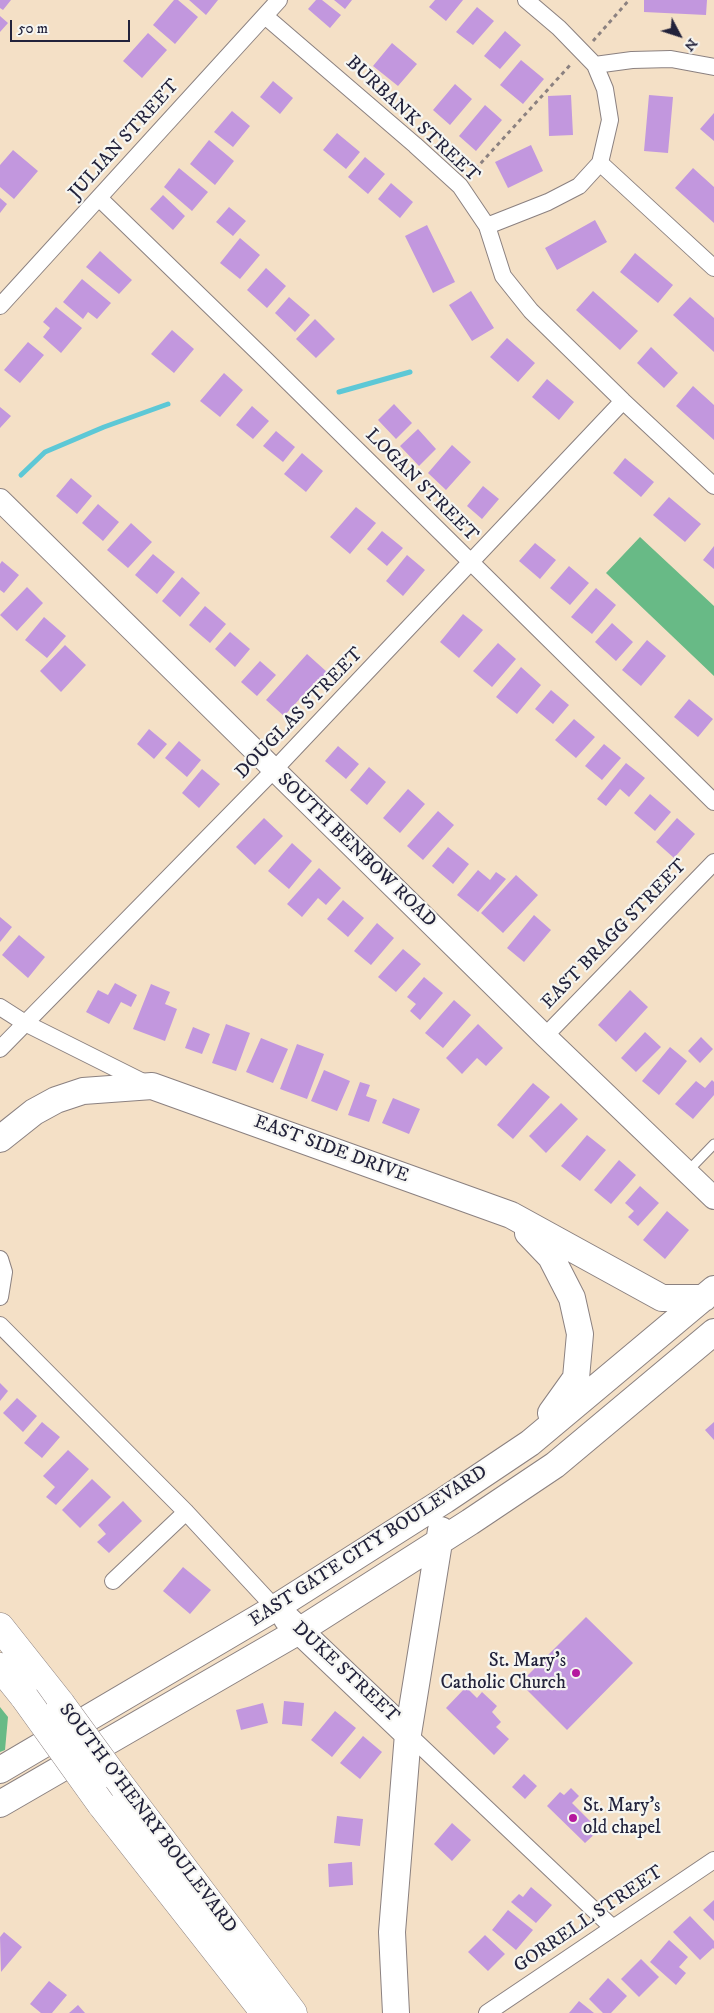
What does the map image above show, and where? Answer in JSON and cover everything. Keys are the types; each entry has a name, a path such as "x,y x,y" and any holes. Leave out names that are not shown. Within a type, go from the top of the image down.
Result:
{"highway":[{"name":"SOUTH O'HENRY BOULEVARD","path":"0,1627 62,1704 112,1774 293,2013"},
{"name":"SOUTH O'HENRY BOULEVARD","path":"0,1667 25,1698 101,1804 265,2013"}],"main road":[{"name":"SOUTH BENBOW ROAD","path":"0,500 545,1036 714,1198"},
{"name":"EAST SIDE DRIVE","path":"0,1139 34,1112 56,1100 83,1091 152,1086 511,1215 662,1298 709,1293"},
{"path":"511,1215 551,1257 572,1298 580,1334 576,1378 530,1443"},
{"name":"EAST GATE CITY BOULEVARD","path":"0,1770 275,1608 445,1500 530,1443 709,1293"},
{"name":"EAST GATE CITY BOULEVARD","path":"0,1804 299,1631 440,1542 555,1465 714,1332"},
{"path":"396,2013 392,1932 408,1734 440,1542 445,1500"},
{"name":"DUKE STREET","path":"275,1608 408,1734"}],"street":[{"name":"JULIAN STREET","path":"0,306 279,0"},
{"path":"487,226 548,202 579,186 600,163 610,120 605,89 595,65 526,0"},
{"name":"BURBANK STREET","path":"265,16 460,186 487,226 504,276 531,311 714,486"},
{"path":"595,65 632,60 671,59 714,67"},
{"path":"600,163 714,268"},
{"name":"LOGAN STREET","path":"99,198 714,802"},
{"name":"DOUGLAS STREET","path":"0,1049 274,770 471,564 623,401"},
{"name":"EAST BRAGG STREET","path":"545,1036 714,862"},
{"name":"EAST SIDE DRIVE","path":"0,1007 25,1023 152,1086"},
{"path":"0,1259 4,1272 0,1298"},
{"name":"DUKE STREET","path":"0,1325 186,1512 275,1608"},
{"path":"112,1581 186,1512"},
{"name":"DUKE STREET","path":"408,1734 613,1928"},
{"name":"GORRELL STREET","path":"487,2013 714,1860"}],"lane":[{"path":"687,1172 714,1144"}],"path":[{"path":"460,186 629,0"}],"green space":[{"path":"640,537 714,606 714,676 606,573"},
{"path":"0,1707 8,1717 5,1750 0,1752"}],"building":[{"path":"0,0 11,0 3,10 0,8"},
{"path":"174,0 178,0 198,17 175,44 153,25"},
{"path":"189,0 218,0 206,15"},
{"path":"316,0 322,0 341,15 330,28 308,9"},
{"path":"334,0 352,0 345,9"},
{"path":"435,0 463,0 446,21 429,7"},
{"path":"644,0 707,0 706,15 644,12"},
{"path":"477,7 494,21 473,45 456,32"},
{"path":"0,16 8,23 0,32"},
{"path":"505,31 521,45 500,69 484,56"},
{"path":"148,33 167,50 142,78 123,61"},
{"path":"392,43 417,64 398,86 373,66"},
{"path":"521,60 544,79 523,104 500,85"},
{"path":"273,81 293,98 280,114 260,97"},
{"path":"455,84 472,99 450,125 433,110"},
{"path":"571,95 573,135 549,136 548,96"},
{"path":"649,95 673,97 668,153 644,151"},
{"path":"485,105 502,120 476,151 459,136"},
{"path":"232,111 250,126 233,147 214,132"},
{"path":"714,113 714,141 700,129"},
{"path":"337,133 360,152 346,169 323,150"},
{"path":"209,140 234,161 215,185 190,164"},
{"path":"531,145 543,171 508,188 495,162"},
{"path":"13,150 38,171 14,199 0,187 0,165"},
{"path":"365,157 385,174 368,194 348,177"},
{"path":"179,168 208,192 192,211 164,187"},
{"path":"693,168 714,187 714,223 675,188"},
{"path":"391,183 413,202 400,218 378,199"},
{"path":"163,195 185,216 173,230 150,209"},
{"path":"0,198 7,204 0,213"},
{"path":"229,207 246,221 233,236 216,222"},
{"path":"595,220 607,242 557,270 545,248"},
{"path":"427,225 455,282 433,293 405,236"},
{"path":"240,238 260,255 240,279 220,263"},
{"path":"100,251 132,280 119,294 86,267"},
{"path":"635,253 673,285 658,303 620,272"},
{"path":"266,268 286,286 267,308 247,290"},
{"path":"82,279 111,303 97,319 88,312 83,319 63,302"},
{"path":"471,291 494,328 472,341 449,305"},
{"path":"593,291 638,331 620,350 576,310"},
{"path":"289,297 310,315 295,332 275,313"},
{"path":"690,297 714,318 714,352 673,315"},
{"path":"56,307 82,328 61,353 43,337 50,328 43,322"},
{"path":"315,319 335,339 316,358 296,339"},
{"path":"172,330 194,349 174,373 151,354"},
{"path":"507,338 535,363 518,382 490,357"},
{"path":"28,342 44,355 20,383 4,370"},
{"path":"651,347 678,373 664,388 637,363"},
{"path":"224,373 243,390 220,417 200,401"},
{"path":"547,379 574,402 559,420 532,397"},
{"path":"693,386 714,405 714,440 676,406"},
{"path":"394,404 412,423 396,439 378,420"},
{"path":"252,406 269,421 253,439 236,425"},
{"path":"0,407 11,416 0,428"},
{"path":"418,429 436,449 419,466 400,446"},
{"path":"276,431 295,447 283,462 263,446"},
{"path":"452,445 471,462 446,490 428,473"},
{"path":"302,453 323,471 306,492 284,474"},
{"path":"625,458 654,482 641,497 613,473"},
{"path":"71,478 92,496 77,514 56,496"},
{"path":"483,486 499,499 482,519 467,506"},
{"path":"669,497 701,524 685,542 653,515"},
{"path":"98,504 119,522 103,541 82,523"},
{"path":"356,507 376,523 350,554 330,537"},
{"path":"131,523 152,542 128,568 107,550"},
{"path":"382,531 403,548 387,566 367,549"},
{"path":"535,543 556,560 540,579 519,561"},
{"path":"714,546 714,569 703,560"},
{"path":"153,554 175,572 157,594 135,575"},
{"path":"407,555 425,570 403,596 386,581"},
{"path":"2,561 19,575 4,593 0,590 0,564"},
{"path":"569,566 589,583 570,605 550,588"},
{"path":"182,577 200,593 180,617 162,601"},
{"path":"27,587 43,603 17,631 0,615"},
{"path":"596,588 616,605 592,634 571,617"},
{"path":"205,606 226,624 210,643 189,625"},
{"path":"463,614 483,630 459,658 440,642"},
{"path":"44,617 66,636 47,658 25,640"},
{"path":"612,623 633,642 616,661 595,642"},
{"path":"230,632 250,649 235,667 215,649"},
{"path":"647,640 666,656 641,686 622,670"},
{"path":"498,643 516,659 492,687 473,671"},
{"path":"65,645 86,665 61,692 40,671"},
{"path":"307,654 327,672 319,681 318,679 284,716 266,700"},
{"path":"260,661 276,675 257,696 241,682"},
{"path":"521,667 541,685 517,714 496,697"},
{"path":"551,690 569,705 553,724 535,709"},
{"path":"689,699 713,719 698,737 674,717"},
{"path":"574,719 595,737 576,758 555,740"},
{"path":"149,729 167,744 154,759 137,744"},
{"path":"179,741 201,760 187,777 165,758"},
{"path":"604,744 621,758 602,780 585,766"},
{"path":"338,746 359,764 346,779 325,761"},
{"path":"626,763 645,778 629,797 620,789 606,806 597,799"},
{"path":"369,767 386,782 367,805 350,790"},
{"path":"202,769 220,784 199,808 182,793"},
{"path":"408,789 425,804 400,833 383,818"},
{"path":"650,794 671,812 655,831 634,813"},
{"path":"438,811 454,825 423,860 407,846"},
{"path":"264,818 283,836 255,865 236,847"},
{"path":"677,818 695,834 674,858 656,842"},
{"path":"292,843 312,861 289,889 268,871"},
{"path":"448,847 469,864 453,884 432,866"},
{"path":"319,868 341,888 326,905 318,898 302,917 287,904"},
{"path":"478,870 490,880 496,872 506,879 478,912 457,895"},
{"path":"516,875 538,895 503,933 481,913"},
{"path":"343,900 364,918 348,937 327,919"},
{"path":"534,915 551,930 524,962 507,948"},
{"path":"0,917 12,927 0,942"},
{"path":"377,923 394,938 371,965 354,951"},
{"path":"19,935 45,957 28,978 2,955"},
{"path":"403,949 421,964 396,992 378,977"},
{"path":"424,977 443,993 420,1020 410,1011 416,1004 407,997"},
{"path":"115,983 137,995 131,1007 121,1002 109,1024 86,1012 98,990 108,995"},
{"path":"151,984 170,992 165,1004 177,1009 165,1041 133,1029"},
{"path":"630,990 648,1007 616,1042 598,1025"},
{"path":"454,1000 471,1015 443,1048 425,1033"},
{"path":"226,1024 250,1033 236,1071 212,1063"},
{"path":"478,1024 503,1048 486,1066 477,1058 462,1074 446,1058"},
{"path":"193,1027 210,1034 202,1054 185,1048"},
{"path":"645,1032 661,1047 636,1072 621,1058"},
{"path":"701,1037 713,1049 700,1063 688,1051"},
{"path":"261,1038 288,1049 273,1083 246,1072"},
{"path":"297,1044 324,1054 307,1099 280,1089"},
{"path":"670,1047 687,1061 659,1095 642,1081"},
{"path":"324,1070 350,1081 337,1111 311,1101"},
{"path":"712,1080 714,1082 714,1095 693,1119 675,1104 696,1081 705,1088"},
{"path":"360,1082 370,1085 366,1096 377,1100 369,1122 348,1115"},
{"path":"533,1083 550,1097 513,1139 497,1125"},
{"path":"393,1098 420,1109 409,1134 382,1123"},
{"path":"561,1103 578,1119 546,1153 529,1136"},
{"path":"587,1135 606,1150 580,1181 561,1166"},
{"path":"619,1160 636,1175 611,1204 594,1190"},
{"path":"640,1186 659,1203 638,1226 628,1217 634,1211 625,1203"},
{"path":"667,1211 689,1230 665,1259 643,1240"},
{"path":"0,1383 8,1391 0,1401"},
{"path":"17,1398 37,1416 23,1432 3,1413"},
{"path":"42,1422 60,1437 42,1458 24,1443"},
{"path":"714,1422 714,1440 705,1430"},
{"path":"68,1450 89,1469 56,1505 46,1497 55,1487 43,1476"},
{"path":"92,1479 111,1497 80,1528 62,1510"},
{"path":"123,1501 142,1521 109,1553 97,1542 106,1534 98,1525"},
{"path":"183,1567 211,1590 190,1614 163,1591"},
{"name":"St. Mary's Catholic Church","path":"586,1617 633,1663 567,1730 520,1683"},
{"path":"466,1687 477,1698 482,1692 497,1706 492,1712 501,1722 496,1727 509,1739 494,1755 446,1708"},
{"path":"284,1701 304,1703 302,1726 282,1724"},
{"path":"263,1703 268,1723 241,1730 236,1710"},
{"path":"335,1711 356,1728 332,1757 311,1740"},
{"path":"363,1736 382,1752 360,1779 340,1763"},
{"path":"524,1774 537,1786 525,1799 512,1787"},
{"name":"St. Mary's old chapel","path":"571,1788 579,1796 572,1803 599,1830 585,1843 547,1806 560,1792 564,1795"},
{"path":"337,1816 363,1819 360,1846 334,1843"},
{"path":"452,1823 471,1840 452,1861 434,1844"},
{"path":"352,1862 353,1885 329,1887 328,1864"},
{"path":"531,1887 552,1905 536,1923 511,1902 519,1894 523,1897"},
{"path":"714,1900 714,1921 703,1910"},
{"path":"508,1910 533,1930 516,1950 492,1930"},
{"path":"690,1916 714,1941 714,1949 700,1960 673,1932"},
{"path":"4,1932 22,1947 1,1972 0,1937"},
{"path":"485,1935 505,1954 488,1971 468,1952"},
{"path":"669,1940 688,1957 679,1967 686,1973 676,1985 650,1962"},
{"path":"641,1959 659,1977 639,1997 621,1979"},
{"path":"608,1978 627,1996 611,2013 603,2013 589,1999"},
{"path":"49,1981 67,1995 52,2013 41,2013 30,2004"},
{"path":"579,2001 594,2013 569,2013"},
{"path":"78,2005 85,2013 69,2013"}],"waterway":[{"path":"339,392 410,372"},
{"path":"21,475 45,452 104,427 168,404"}],"place":[{"name":"St. Mary's Catholic Church","path":"576,1673"},
{"name":"St. Mary's old chapel","path":"573,1818"}]}
